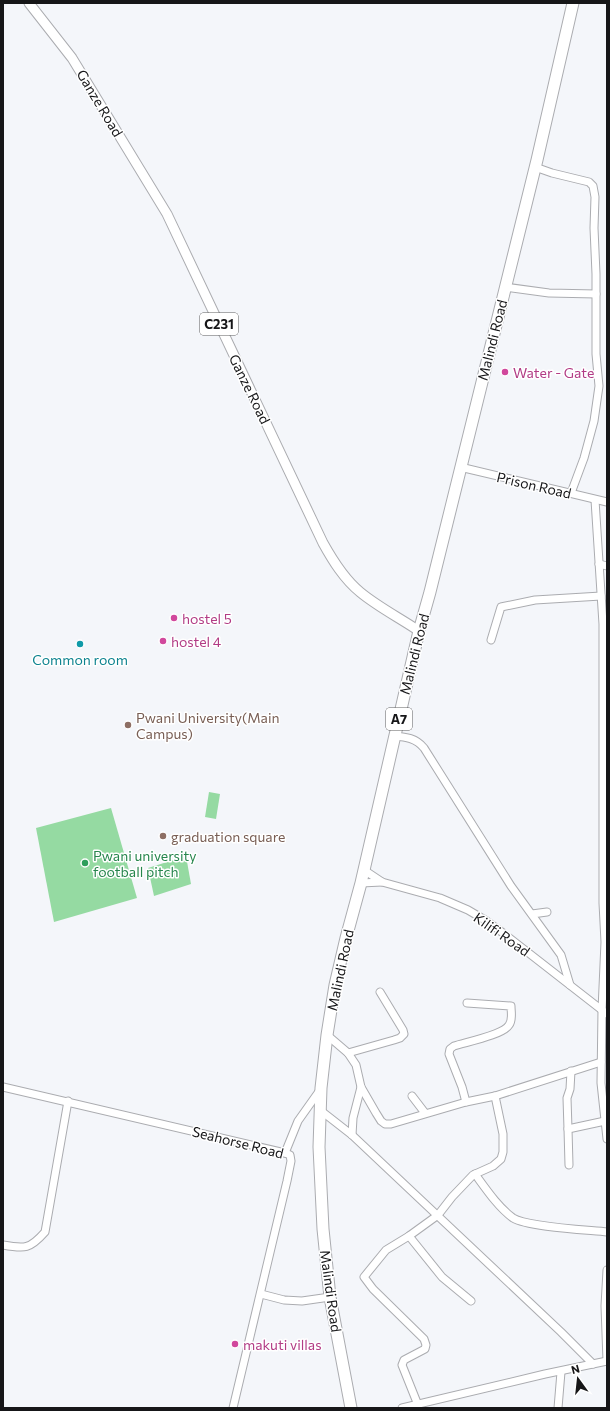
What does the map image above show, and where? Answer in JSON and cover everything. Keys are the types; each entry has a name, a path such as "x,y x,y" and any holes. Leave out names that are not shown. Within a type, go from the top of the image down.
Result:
{"highway":[{"name":"Malindi Road","path":"351,1408 330,1297 320,1193 320,1110 327,1035 337,977 364,870 419,631 430,592 535,167 573,3"}],"main road":[{"name":"Ganze Road","path":"29,3 72,58 167,214 323,544 333,561 346,578 361,593 419,631"}],"street":[{"path":"535,167 552,173 589,182 593,186 595,197 596,354 599,386 594,421 584,458 571,493"},
{"path":"505,287 549,293 596,294"},
{"name":"Prison Road","path":"460,467 607,502"},
{"path":"595,500 603,653 602,732 605,801 605,942 601,1083 607,1139"},
{"path":"599,564 607,566"},
{"path":"491,640 501,607 535,600 601,596"},
{"path":"394,736 411,738 421,744 495,861 561,955 570,986"},
{"name":"Kilifi Road","path":"364,870 382,882"},
{"name":"Kilifi Road","path":"361,882 382,882 440,898 468,910 503,933 604,1012"},
{"path":"532,914 547,912"},
{"path":"348,1053 400,1038 404,1034 380,992"},
{"path":"466,1102 462,1087 449,1054 450,1049 454,1046 501,1032 509,1026 511,1018 511,1006 467,1003"},
{"path":"327,1035 348,1053 356,1065 361,1087 381,1121 385,1124 399,1123 425,1113 495,1096 601,1062"},
{"path":"568,1165 567,1098 570,1091 571,1071"},
{"name":"Seahorse Road","path":"3,1087 285,1152 290,1155 291,1161 233,1408"},
{"path":"352,1135 361,1087"},
{"path":"285,1152 298,1121 321,1088"},
{"path":"412,1096 425,1113"},
{"path":"418,1405 402,1363 425,1349 424,1339 373,1289 364,1276 386,1250 409,1236 438,1215 457,1192 475,1174 497,1163 503,1155 502,1129 495,1096"},
{"path":"3,1245 27,1247 35,1244 45,1232 68,1101"},
{"path":"320,1110 352,1135 438,1215 593,1364"},
{"path":"568,1129 604,1121"},
{"path":"475,1174 491,1195 515,1219 535,1224 607,1232"},
{"path":"409,1236 442,1277 471,1301"},
{"path":"402,1408 544,1374 561,1372 607,1361 605,1326 607,1270"},
{"path":"261,1294 284,1300 302,1301 330,1297"},
{"path":"558,1408 561,1372"}],"green space":[{"path":"209,792 220,794 216,819 205,817"},
{"name":"Pwani university football pitch","path":"111,808 137,898 54,922 36,828"},
{"path":"186,856 191,884 154,896 148,868"}],"place":[{"name":"Water - Gate","path":"505,372"},
{"name":"hostel 5","path":"174,618"},
{"name":"hostel 4","path":"163,641"},
{"name":"Common room","path":"80,644"},
{"name":"Pwani University(Main Campus)","path":"128,725"},
{"name":"graduation square","path":"163,836"},
{"name":"Pwani university football pitch","path":"85,863"},
{"name":"makuti villas","path":"235,1344"}]}
